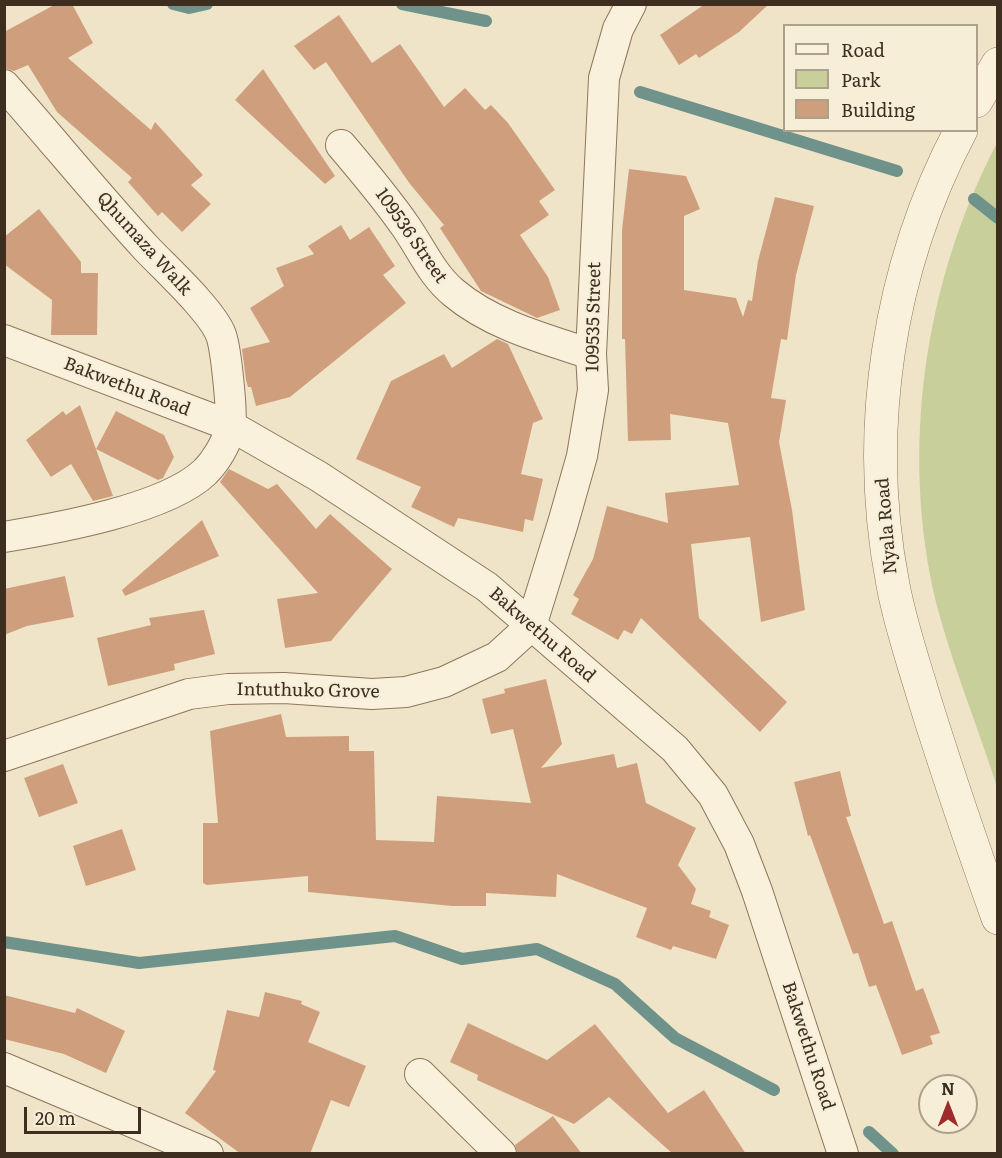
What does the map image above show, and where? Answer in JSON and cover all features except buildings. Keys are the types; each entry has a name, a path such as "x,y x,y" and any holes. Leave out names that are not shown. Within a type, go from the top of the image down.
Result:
{"street":[{"name":"109535 Street","path":"531,626 582,456 593,390 591,354 604,78 618,29 631,4"},
{"path":"978,98 998,64"},
{"name":"Qhumaza Walk","path":"4,85 198,303 221,334 228,377 231,426"},
{"name":"Nyala Road","path":"960,132 929,197 892,324 880,428 883,522 902,627 947,773 998,918"},
{"name":"109536 Street","path":"341,145 375,184 408,230 422,256 453,292 503,322 591,354"},
{"name":"Bakwethu Road","path":"4,340 231,426 318,476 436,551 487,587 675,749 713,795 739,844 757,891 843,1154"},
{"path":"4,537 116,512 155,500 186,486 206,471 216,458 231,426"},
{"name":"Intuthuko Grove","path":"4,756 189,694 261,688 372,694 406,692 444,682 497,657 531,626"},
{"path":"4,1068 208,1154"},
{"path":"420,1074 501,1154"}],"green space":[{"path":"997,143 997,787 950,652 937,606 926,548 920,489 920,429 925,369 936,310 951,252 972,196"}],"waterway":[{"path":"173,4 189,8 207,4"},
{"path":"402,4 486,21"},
{"path":"640,92 897,171"},
{"path":"974,199 998,218"},
{"path":"4,942 139,963 395,936 462,959 537,949 615,984 675,1038 774,1090"},
{"path":"869,1132 893,1154"}]}
